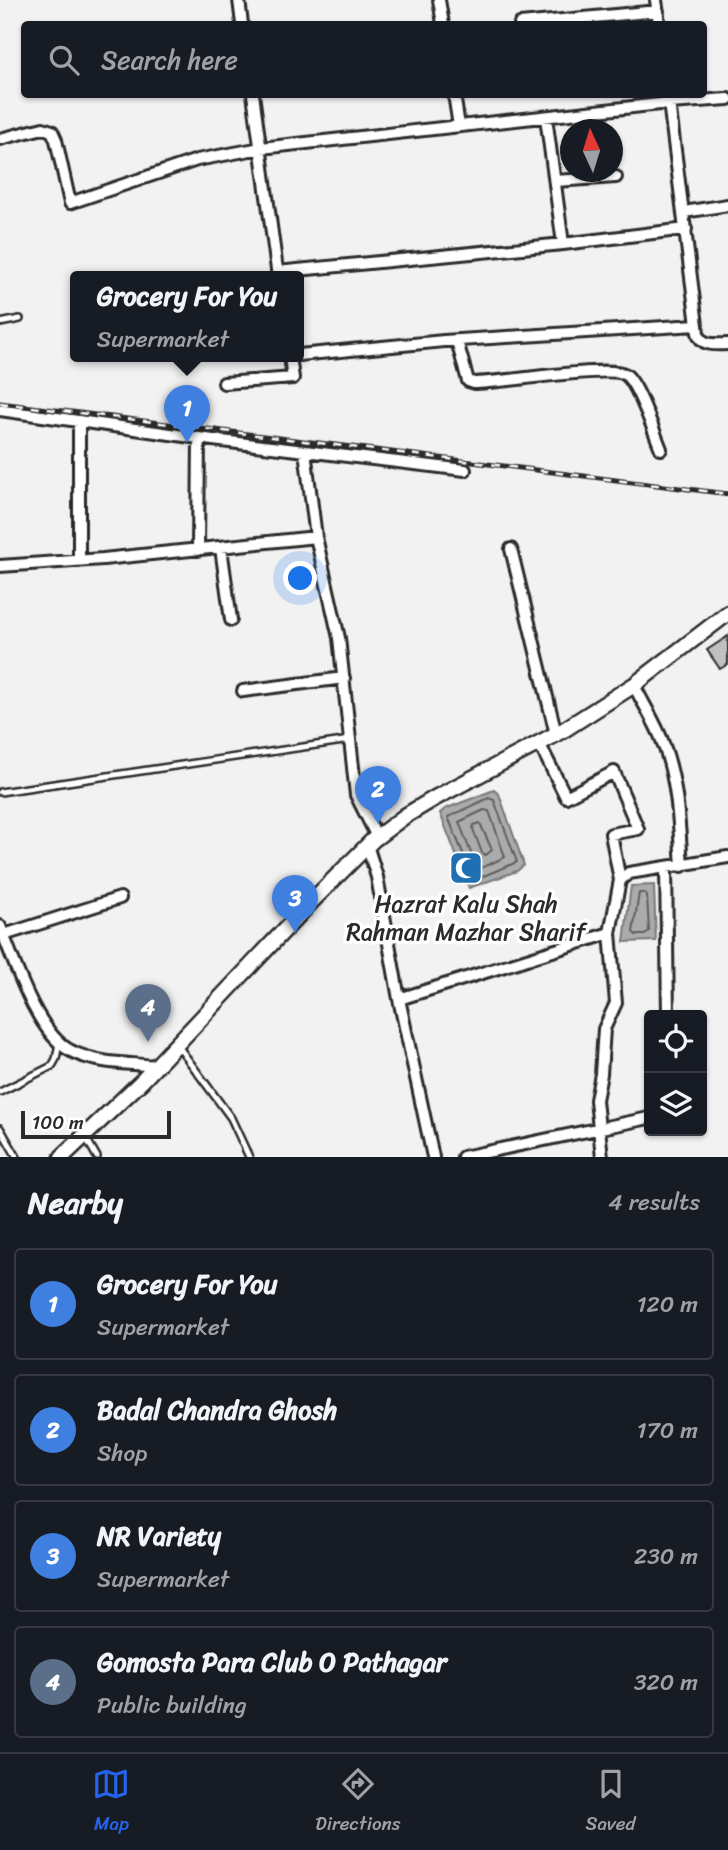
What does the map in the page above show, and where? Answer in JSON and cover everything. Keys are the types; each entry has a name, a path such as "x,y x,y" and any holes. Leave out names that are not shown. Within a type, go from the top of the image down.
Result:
{"street":[{"path":"239,0 242,21"},
{"path":"439,0 442,21"},
{"path":"543,21 657,6"},
{"path":"254,98 278,271"},
{"path":"455,98 459,126"},
{"path":"0,139 43,128 51,131 56,140 69,203 197,160 261,148 546,117 668,99 728,99"},
{"path":"668,99 696,325 702,342 728,344"},
{"path":"546,117 564,244"},
{"path":"555,181 560,181"},
{"path":"684,212 728,205"},
{"path":"304,271 686,229"},
{"path":"304,355 696,325"},
{"path":"457,341 464,374 468,381 474,383 621,372 628,375 660,449"},
{"path":"223,383 293,378 291,362"},
{"path":"0,410 198,438 465,470"},
{"path":"79,421 79,561"},
{"path":"198,438 198,550"},
{"path":"305,451 316,537 339,638 356,795 372,841 399,999 433,1157"},
{"path":"0,566 221,548 316,537"},
{"path":"221,548 231,620"},
{"path":"511,549 556,734"},
{"path":"62,1157 156,1066 372,841 435,797 556,734 634,685 728,613"},
{"path":"243,691 344,678"},
{"path":"634,685 663,741 669,761 676,798 682,866"},
{"path":"539,743 566,797 614,772 638,829 611,834 620,880 610,933 616,1003 604,1029 596,1100 602,1157"},
{"path":"620,880 629,873 728,857"},
{"path":"666,868 668,1010"},
{"path":"120,898 1,931 45,1028 59,1043 71,1051 96,1060 156,1066"},
{"path":"399,999 610,933"},
{"path":"463,1157 644,1119"}],"lane":[{"path":"0,323 20,319"},
{"path":"0,792 350,740"},
{"path":"0,1093 52,1066 59,1043"},
{"path":"176,1043 231,1118 249,1157"},
{"path":"0,1128 17,1157"},
{"path":"84,1136 97,1157"}],"water":[{"path":"494,790 499,794 524,865 517,871 469,888 440,813"},
{"path":"654,885 656,941 624,942 631,886"}],"building":[{"path":"728,636 728,664 720,669 707,650"}],"railway":[{"path":"0,403 728,494"}],"place":[{"name":"Grocery For You","path":"187,443"},
{"name":"Badal Chandra Ghosh","path":"378,824"},
{"name":"Hazrat Kalu Shah Rahman Mazhar Sharif","path":"466,868"},
{"name":"NR Variety","path":"295,933"},
{"name":"Gomosta Para Club O Pathagar","path":"148,1042"}]}
